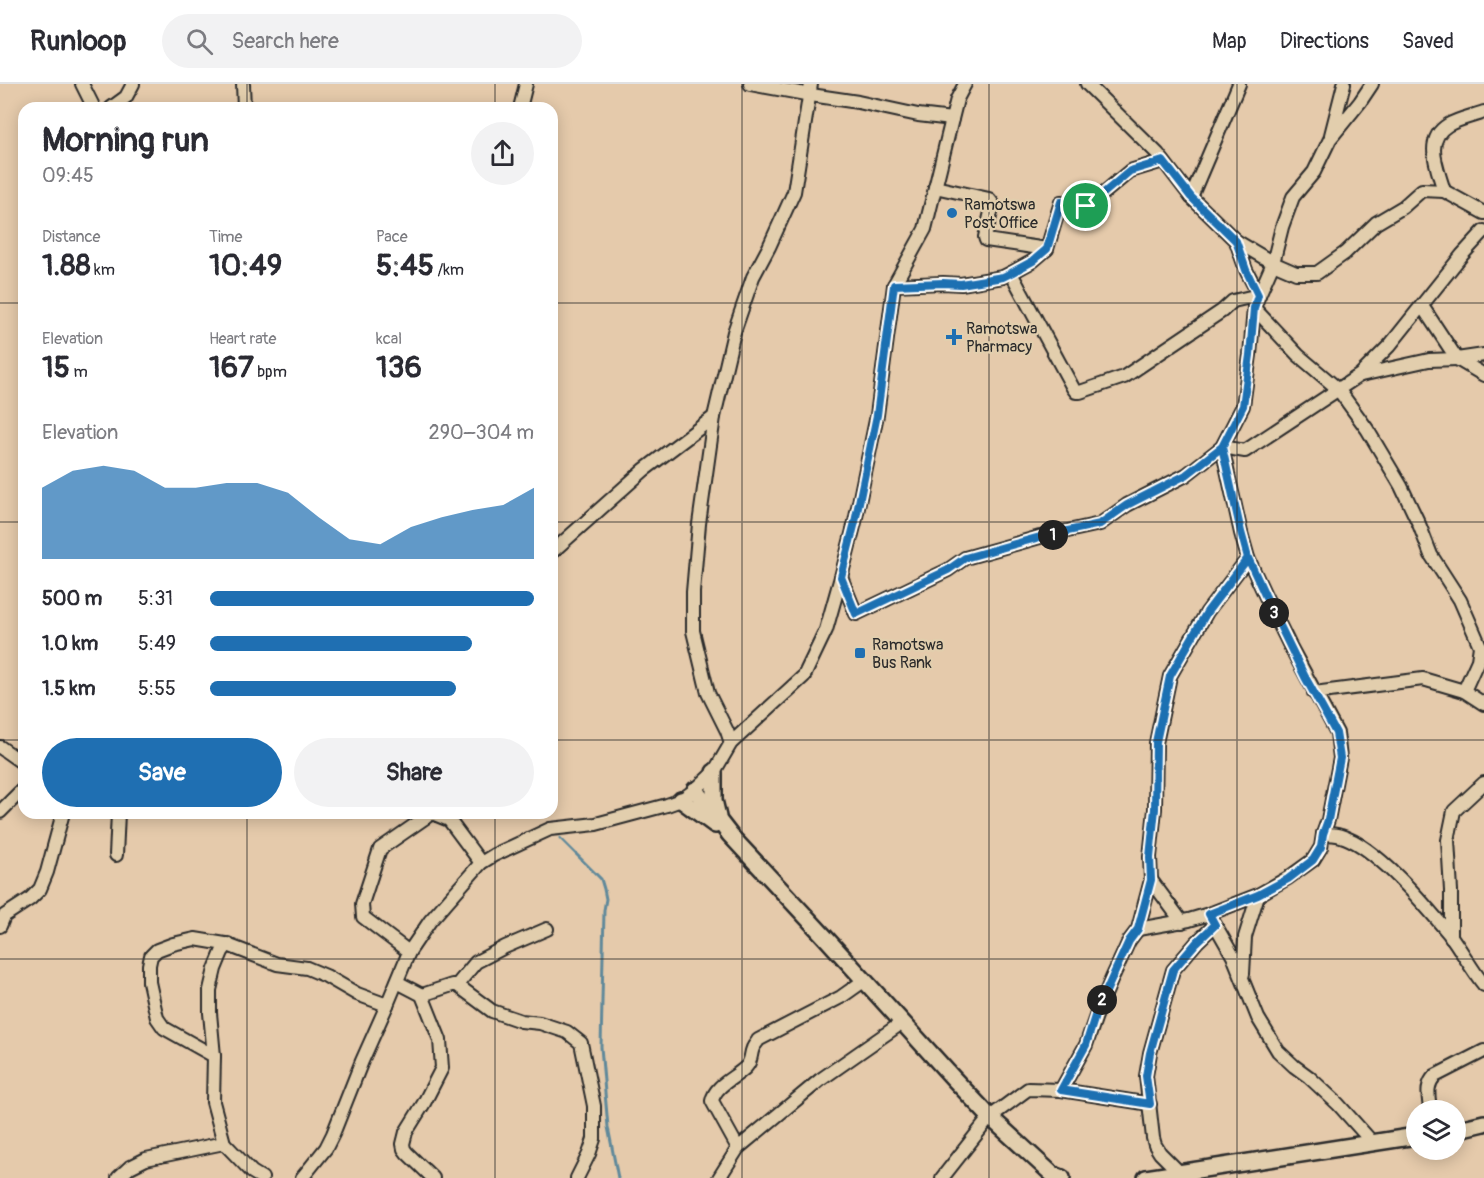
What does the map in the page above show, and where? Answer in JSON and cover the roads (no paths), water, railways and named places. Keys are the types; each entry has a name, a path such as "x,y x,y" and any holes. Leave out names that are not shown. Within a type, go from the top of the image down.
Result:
{"main road":[{"path":"714,772 716,813 726,830"},
{"path":"695,790 726,830 990,1117 1052,1174 1062,1178"},
{"path":"681,800 726,830"},
{"path":"1466,1127 1484,1123"},
{"path":"1146,1178 1406,1137"}],"street":[{"path":"82,84 91,102"},
{"path":"119,102 126,97 133,84"},
{"path":"243,84 244,102"},
{"path":"522,102 526,84"},
{"path":"750,84 811,90 918,115 952,119"},
{"path":"303,1178 326,1148 333,1134 409,952 430,921 482,863 550,829 596,824 681,800 714,772 731,743 804,676 826,630 855,522 877,415 894,285 925,229 957,99 964,84"},
{"path":"1087,84 1163,161 1191,197 1236,241 1273,263 1296,273 1317,273 1345,254 1376,223 1403,207 1422,190 1444,191 1484,213"},
{"path":"1191,197 1239,84"},
{"path":"841,577 856,614 948,570 965,558 1040,537 1100,524 1127,505 1186,475 1222,447 1243,406 1254,308 1258,295 1273,263 1282,227 1293,197 1314,172 1330,139 1344,84"},
{"path":"1330,139 1372,84"},
{"path":"731,743 708,693 693,631 693,592 699,524 714,417 734,332 753,277 794,192 811,90"},
{"path":"1444,191 1433,151 1436,135 1448,124 1484,112"},
{"path":"894,285 961,284 1003,277 1033,261 1047,249 1061,202 1086,206 1130,171 1163,161"},
{"path":"935,187 989,199 993,204 986,240 1047,249"},
{"path":"1222,447 1245,451 1360,375 1390,345 1484,231"},
{"path":"1236,241 1258,295"},
{"path":"1011,273 1076,392 1124,376 1222,311 1233,301 1258,295"},
{"path":"1422,306 1457,359 1484,375"},
{"path":"1254,308 1298,355 1338,389 1367,429 1401,486 1431,555 1460,600 1480,645 1478,660 1464,691"},
{"path":"1360,375 1429,360 1484,355"},
{"path":"558,547 644,470 714,417"},
{"path":"1138,929 1212,919 1288,879 1313,860 1321,847 1340,758 1336,733 1248,558 1222,447"},
{"path":"1061,1090 1086,1045 1095,1016 1129,941 1138,929 1151,880 1150,857 1155,809 1156,742 1170,676 1207,612 1248,558"},
{"path":"1314,693 1423,679 1464,691 1484,704"},
{"path":"0,747 18,760"},
{"path":"1451,937 1448,840 1454,811 1482,786"},
{"path":"0,812 18,794"},
{"path":"0,926 4,915 30,899 40,889 61,819"},
{"path":"116,855 118,819"},
{"path":"409,952 363,917 362,904 380,849 423,819"},
{"path":"448,819 482,863"},
{"path":"1323,834 1342,836 1372,854 1401,879 1451,937 1484,985"},
{"path":"1151,880 1182,922"},
{"path":"1243,981 1245,937 1258,895"},
{"path":"1212,919 1233,956 1258,1017 1278,1052 1338,1104 1372,1142"},
{"path":"1180,1173 1155,1145 1146,1076 1150,1053 1173,970 1197,942 1212,919"},
{"path":"457,985 476,962 547,929"},
{"path":"214,1056 164,1028 157,1018 149,965 151,956 157,950 195,939 228,944 277,964 307,968 357,994 387,1005"},
{"path":"228,944 215,969 210,990 214,1056 213,1102 224,1143 252,1172 262,1178"},
{"path":"738,1148 712,1101 713,1095 748,1065 753,1049 759,1040 841,997 865,980"},
{"path":"397,982 422,995 440,1040 442,1068 406,1132 403,1144 407,1153 433,1178"},
{"path":"422,995 457,985 492,1011 521,1021 540,1023 567,1032 581,1044 594,1106 594,1139 578,1178"},
{"path":"719,1178 738,1148 820,1080 903,1022"},
{"path":"1429,1100 1429,1081 1484,1051"},
{"path":"942,1178 990,1117 1028,1089 1061,1090 1150,1104"},
{"path":"118,1178 130,1167 146,1159 224,1143"}],"waterway":[{"path":"560,838 601,879 606,899 601,1047 608,1127 618,1178"}],"place":[{"name":"Ramotswa Post Office","path":"952,213"},
{"name":"Ramotswa Pharmacy","path":"954,337"},
{"name":"Ramotswa Bus Rank","path":"860,653"}]}
